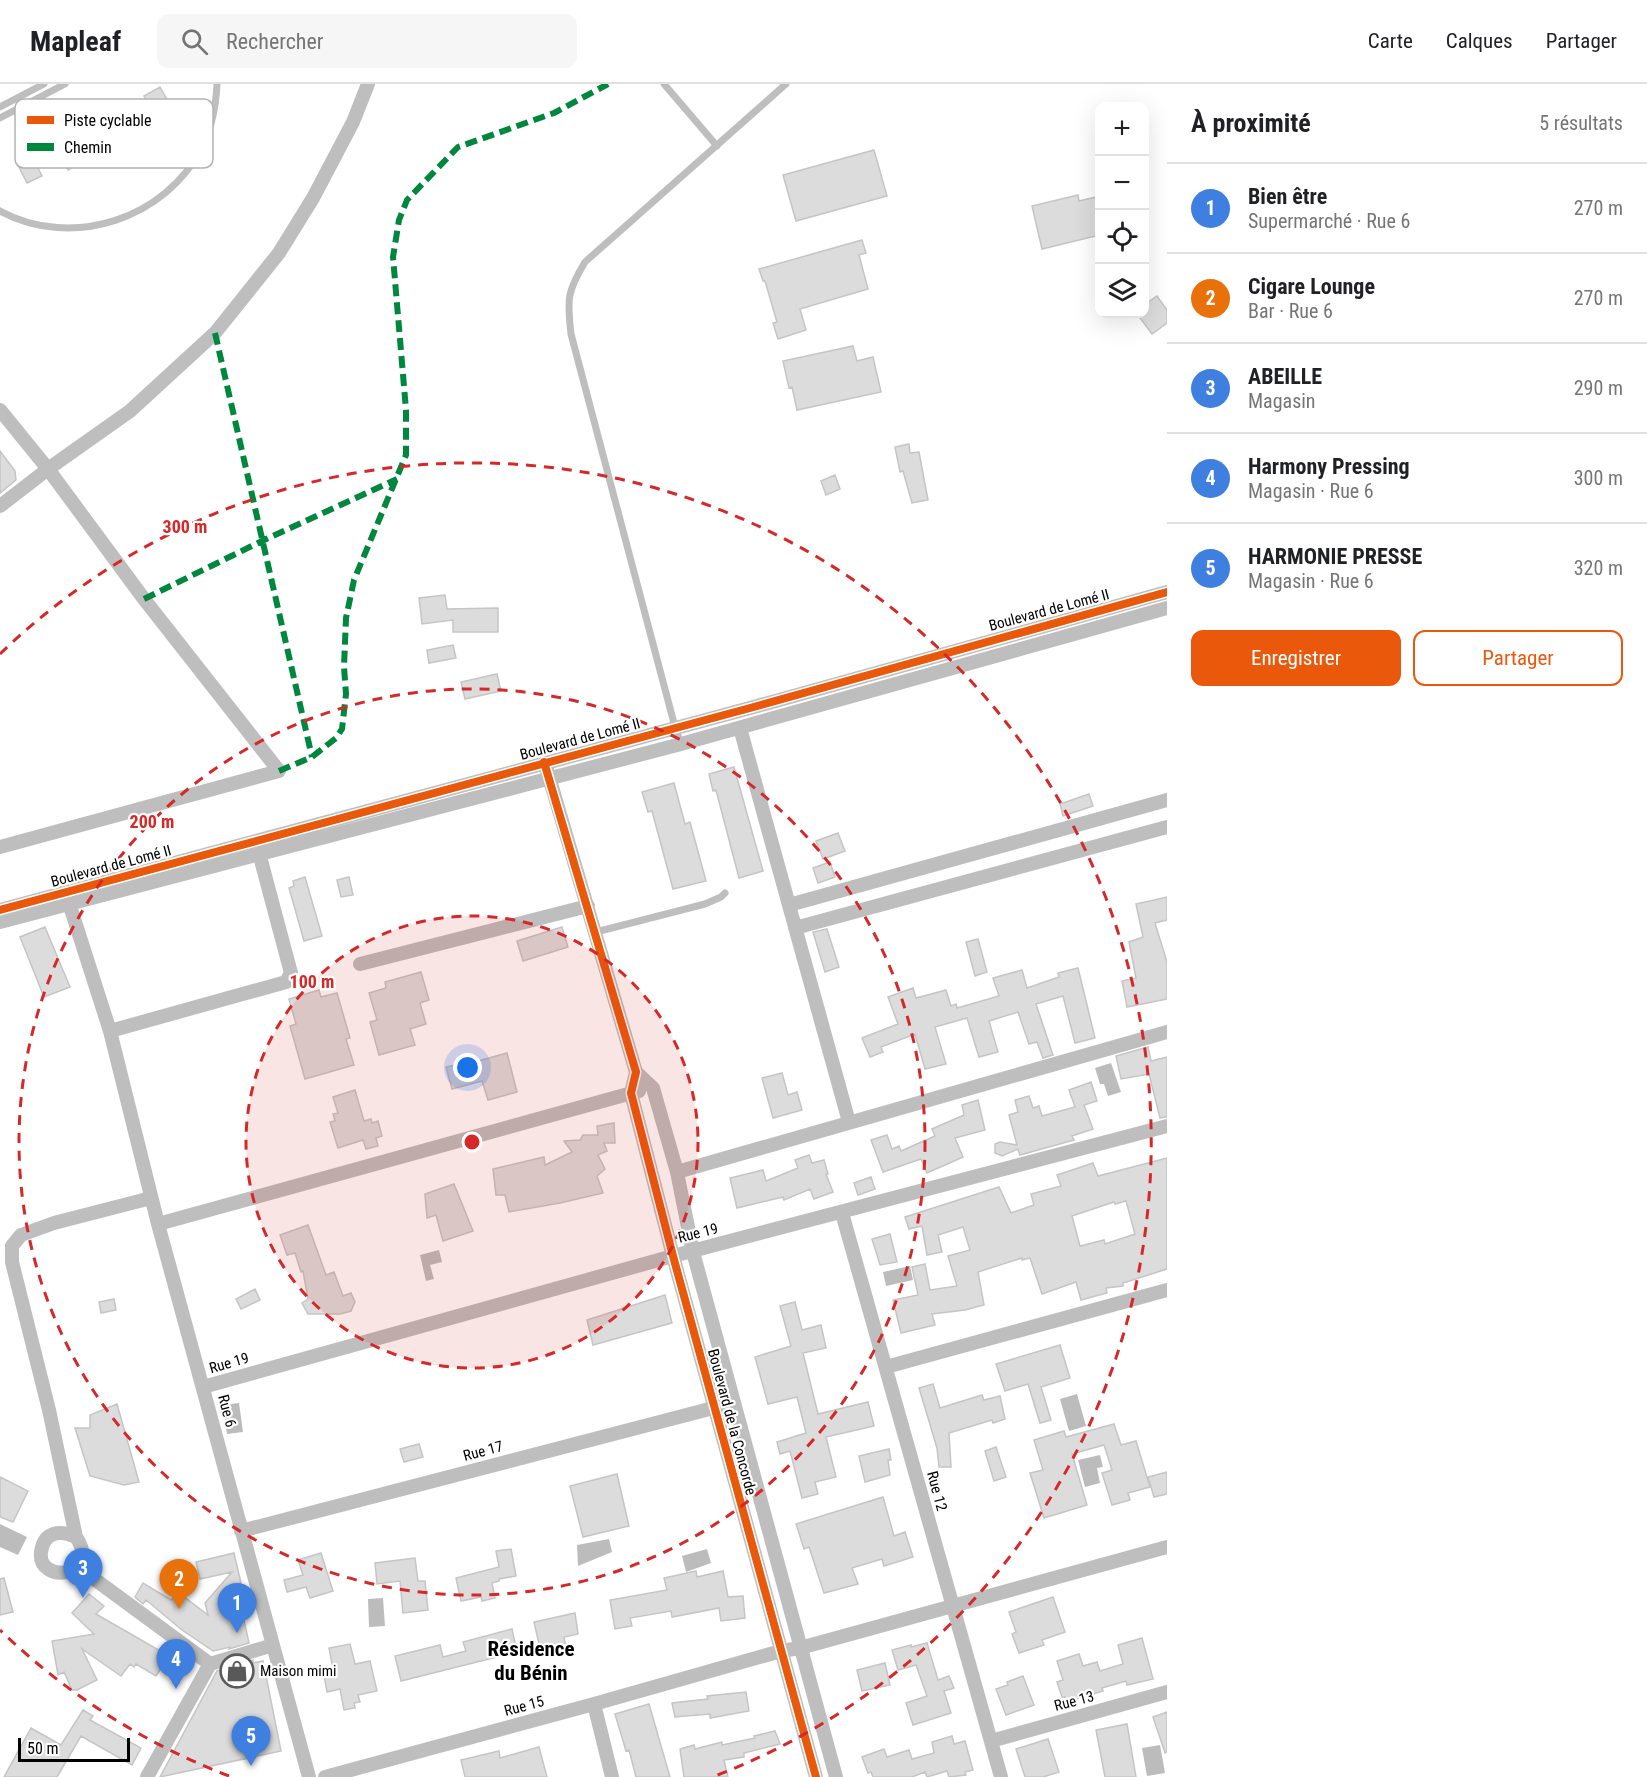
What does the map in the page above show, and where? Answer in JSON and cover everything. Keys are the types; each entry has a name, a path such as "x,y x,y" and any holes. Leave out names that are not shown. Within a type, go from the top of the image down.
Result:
{"street":[{"path":"0,506 130,411 215,333 279,253 313,198 353,122 368,84"},
{"path":"0,410 48,469 144,599 279,771 0,847"},
{"name":"Boulevard de Lomé II","path":"0,922 258,848 544,762 1167,592"},
{"name":"Boulevard de Lomé II","path":"0,910 549,779 1167,608"},
{"path":"740,728 849,1122"},
{"path":"544,762 636,1072 653,1088"},
{"path":"789,905 1167,800"},
{"path":"795,928 1167,827"},
{"path":"110,1031 286,982 291,973 258,848"},
{"name":"Rue 6","path":"69,903 110,1031 158,1224 309,1777"},
{"path":"360,964 588,906"},
{"path":"677,1172 1167,1032"},
{"name":"Boulevard de la Concorde","path":"636,1072 631,1093 673,1256 816,1777"},
{"path":"158,1224 653,1088"},
{"name":"Boulevard de la Concorde","path":"653,1088 677,1172 693,1252 836,1777"},
{"name":"Rue 19","path":"203,1387 673,1256 842,1214 1167,1126"},
{"path":"76,1537 64,1532 52,1534 43,1543 40,1556 46,1567 57,1574 68,1573 78,1566 83,1557 82,1546 76,1537 49,1410 12,1262 12,1246 21,1235 54,1223 152,1198"},
{"name":"Rue 12","path":"842,1214 1001,1777"},
{"path":"886,1367 1167,1290"},
{"name":"Rue 17","path":"241,1532 715,1407 734,1404"},
{"name":"Rue 15","path":"325,1777 1167,1547"},
{"path":"78,1566 210,1664"},
{"path":"147,1777 210,1664 273,1645"},
{"name":"Rue 13","path":"991,1741 1167,1692"},
{"path":"594,1704 612,1777"}],"lane":[{"path":"15,99 44,84"},
{"path":"36,99 65,84"},
{"path":"213,116 217,84"},
{"path":"664,84 717,146"},
{"path":"681,744 571,334 567,302 573,282 585,262 786,84"},
{"path":"25,94 28,99"},
{"path":"0,107 15,99"},
{"path":"0,118 15,110"},
{"path":"0,211 26,222 43,226 80,228 118,220 149,205 164,194 188,168"},
{"path":"596,932 705,904 725,893"}],"shaded area":[{"path":"1111,1063 1121,1092 1108,1096 1104,1084 1100,1084 1095,1068"},
{"path":"439,1250 442,1262 430,1265 434,1279 426,1281 420,1255"},
{"path":"910,1266 913,1280 886,1286 883,1272"},
{"path":"1077,1394 1086,1426 1069,1431 1060,1399"},
{"path":"239,1403 243,1432 227,1434 223,1405"},
{"path":"1100,1455 1103,1467 1097,1468 1100,1483 1085,1487 1078,1460"},
{"path":"0,1524 27,1537 18,1555 0,1547"},
{"path":"609,1539 612,1552 578,1566 577,1545"},
{"path":"707,1549 711,1563 686,1572 682,1556"},
{"path":"383,1598 385,1626 369,1627 368,1599"},
{"path":"1160,1745 1165,1773 1147,1776 1142,1748"}],"building":[{"path":"160,87 167,99 146,99 144,96"},
{"path":"874,150 887,196 796,221 783,175"},
{"path":"20,168 38,168 42,176 27,183"},
{"path":"1078,195 1079,201 1095,197 1095,236 1042,249 1032,206"},
{"path":"862,240 866,253 859,255 868,289 800,309 806,330 778,339 773,323 777,322 765,281 759,269"},
{"path":"1157,296 1167,310 1167,323 1152,334 1140,318 1149,318 1149,302"},
{"path":"853,346 857,361 873,357 881,392 797,410 783,361"},
{"path":"909,444 910,453 919,452 928,500 912,503 903,471 900,472 895,447"},
{"path":"0,451 15,471 16,480 0,493"},
{"path":"835,475 840,489 826,495 821,481"},
{"path":"445,595 447,609 498,608 498,632 453,632 453,620 422,624 419,598"},
{"path":"453,645 456,658 429,663 427,650"},
{"path":"497,674 501,691 465,699 461,682"},
{"path":"734,767 763,871 739,878 716,790 713,791 709,774"},
{"path":"674,783 685,824 690,822 706,881 673,889 652,811 648,812 642,792"},
{"path":"1089,794 1093,806 1063,816 1060,804"},
{"path":"838,833 845,851 823,859 816,841"},
{"path":"830,862 835,877 818,883 813,868"},
{"path":"305,877 322,936 304,941 289,888 294,886 293,881"},
{"path":"349,877 353,895 341,897 337,880"},
{"path":"1167,897 1167,920 1155,923 1167,962 1167,999 1127,1007 1122,981 1136,978 1129,942 1143,937 1136,904"},
{"path":"45,927 70,987 44,997 20,937"},
{"path":"562,927 568,947 523,961 517,941"},
{"path":"827,929 839,967 825,972 813,932"},
{"path":"978,939 987,972 975,976 966,942"},
{"path":"1078,968 1095,1038 1075,1043 1063,996 1036,1004 1053,1055 1043,1058 1037,1042 1029,1044 1018,1012 989,1021 998,1052 979,1057 967,1018 935,1027 946,1064 925,1069 915,1034 881,1047 883,1052 870,1057 862,1038 898,1024 888,997 913,988 916,998 946,990 951,1006 956,1004 957,1008 999,996 993,978 1022,970 1027,988 1059,977 1058,973"},
{"path":"421,972 429,1000 420,1003 426,1024 410,1029 415,1045 379,1055 370,1022 377,1020 369,993 386,988 385,982"},
{"path":"319,990 321,997 337,993 350,1038 346,1039 354,1065 305,1079 290,1026 296,1024 289,999"},
{"path":"1148,1047 1151,1061 1167,1057 1167,1117 1160,1118 1149,1074 1121,1079 1116,1056"},
{"path":"507,1053 517,1092 488,1100 482,1081 452,1089 446,1067 463,1063 464,1065"},
{"path":"782,1073 788,1095 797,1092 802,1110 773,1118 762,1078"},
{"path":"1091,1082 1097,1101 1084,1105 1093,1129 1072,1136 1074,1140 1020,1155 1018,1149 1002,1156 995,1153 995,1144 1000,1142 1017,1145 1009,1115 1018,1112 1015,1100 1029,1096 1033,1108 1039,1106 1042,1116 1075,1107 1069,1090"},
{"path":"355,1090 364,1121 371,1119 372,1123 378,1121 382,1136 376,1138 378,1146 366,1149 363,1140 338,1148 330,1122 335,1121 333,1114 338,1113 333,1097"},
{"path":"978,1100 985,1130 955,1138 963,1157 927,1173 921,1159 883,1172 871,1140 887,1135 892,1149 899,1146 901,1151 935,1136 932,1129 964,1115 962,1105"},
{"path":"614,1123 615,1143 604,1143 607,1151 598,1155 605,1169 597,1176 603,1193 509,1212 505,1195 496,1195 493,1169 544,1157 545,1165 572,1152 564,1141 580,1140 583,1135 598,1135 597,1126"},
{"path":"809,1155 812,1163 824,1160 828,1174 826,1174 833,1192 814,1199 810,1189 784,1200 783,1197 737,1208 730,1178 763,1170 766,1181 798,1168 795,1160"},
{"path":"1167,1158 1167,1269 1123,1283 1123,1286 1106,1288 1107,1293 1081,1300 1076,1282 1042,1294 1030,1258 1022,1260 1022,1258 978,1272 984,1305 932,1314 935,1325 901,1333 893,1300 918,1295 912,1267 925,1264 930,1290 957,1286 948,1256 970,1250 963,1227 938,1235 942,1252 927,1255 922,1226 909,1229 905,1217 999,1187 1011,1213 1034,1205 1031,1194 1061,1186 1057,1175 1093,1163 1098,1176","holes":["1126,1201 1135,1234 1105,1244 1104,1240 1080,1246 1072,1216 1114,1202 1115,1204"]},
{"path":"871,1177 875,1189 858,1195 854,1183"},
{"path":"454,1184 473,1231 443,1241 436,1215 427,1218 425,1194"},
{"path":"308,1225 326,1275 334,1272 343,1296 351,1293 355,1302 351,1311 340,1314 308,1314 302,1303 308,1299 303,1271 301,1272 295,1253 287,1255 280,1235"},
{"path":"890,1234 897,1262 880,1265 872,1239"},
{"path":"255,1289 260,1300 241,1309 236,1299"},
{"path":"665,1295 672,1323 593,1345 587,1320"},
{"path":"114,1299 116,1310 101,1313 99,1302"},
{"path":"795,1302 802,1330 821,1325 826,1348 803,1353 818,1414 868,1402 874,1426 826,1437 836,1477 815,1482 818,1494 802,1498 790,1451 780,1454 777,1442 806,1433 797,1397 768,1404 755,1357 791,1346 780,1306"},
{"path":"1060,1345 1070,1378 1041,1387 1051,1420 1040,1423 1028,1384 1005,1391 996,1364"},
{"path":"933,1384 940,1408 982,1395 984,1400 1000,1396 1005,1419 993,1423 992,1420 949,1433 951,1467 939,1467 937,1448 919,1388"},
{"path":"117,1404 139,1482 124,1485 90,1476 75,1428 90,1428 90,1415"},
{"path":"1114,1424 1121,1445 1136,1441 1150,1487 1128,1493 1130,1500 1112,1505 1102,1473 1112,1470 1104,1445 1072,1454 1087,1505 1044,1518 1030,1473 1043,1470 1034,1440 1064,1431 1066,1437"},
{"path":"419,1444 423,1457 404,1462 400,1449"},
{"path":"996,1447 1006,1477 994,1481 985,1451"},
{"path":"889,1449 890,1475 865,1482 859,1456"},
{"path":"1167,1472 1167,1494 1154,1497 1148,1477"},
{"path":"617,1474 629,1526 583,1537 570,1486"},
{"path":"0,1477 28,1491 13,1522 0,1517"},
{"path":"883,1497 894,1536 905,1532 913,1557 884,1566 882,1559 852,1568 858,1584 824,1593 809,1547 804,1549 796,1524"},
{"path":"511,1549 516,1576 499,1579 492,1583 495,1598 482,1601 481,1597 461,1601 456,1578 499,1567 496,1551"},
{"path":"234,1553 241,1583 236,1584 249,1643 213,1651 182,1630 146,1600 143,1604 135,1597 143,1583 171,1600 179,1593 208,1615 205,1603 232,1572 200,1579 196,1562"},
{"path":"321,1553 333,1591 310,1598 306,1587 287,1592 284,1580 303,1575 298,1560"},
{"path":"415,1558 418,1581 425,1581 428,1610 403,1613 400,1581 377,1584 375,1563"},
{"path":"696,1571 697,1577 723,1571 728,1597 743,1596 745,1618 721,1621 719,1608 672,1617 671,1611 630,1618 632,1626 615,1629 610,1600 667,1590 664,1578"},
{"path":"4,1578 13,1612 0,1615 0,1579"},
{"path":"89,1594 104,1606 96,1614 169,1656 156,1676 136,1664 134,1667 130,1664 121,1676 82,1649 97,1680 77,1690 72,1690 64,1672 58,1675 52,1641 94,1634 72,1613"},
{"path":"1053,1597 1065,1632 1042,1640 1044,1645 1019,1653 1012,1634 1016,1632 1009,1612"},
{"path":"575,1613 578,1634 564,1637 567,1653 542,1657 534,1622"},
{"path":"512,1629 517,1652 401,1681 395,1656 440,1645 443,1657 466,1651 463,1642"},
{"path":"1142,1638 1153,1679 1127,1685 1126,1681 1102,1688 1103,1691 1066,1702 1065,1697 1062,1697 1057,1682 1063,1680 1057,1661 1079,1654 1083,1666 1097,1662 1100,1671 1123,1664 1118,1645"},
{"path":"927,1643 938,1680 949,1676 954,1688 944,1691 951,1713 913,1725 906,1703 927,1696 916,1665 898,1670 892,1650"},
{"path":"350,1644 355,1664 370,1661 377,1691 358,1695 360,1702 354,1703 355,1708 344,1710 340,1689 327,1692 324,1675 334,1674 329,1648"},
{"path":"253,1660 253,1663 263,1661 281,1751 160,1777 217,1671"},
{"path":"885,1663 890,1685 862,1691 857,1670"},
{"path":"1023,1676 1034,1705 1006,1715 996,1689"},
{"path":"746,1692 749,1711 710,1718 710,1714 675,1717 672,1703"},
{"path":"649,1704 670,1777 636,1777 629,1750 626,1751 615,1714"},
{"path":"83,1710 93,1716 90,1720 141,1748 132,1765 81,1736 57,1777 4,1777 31,1728 61,1745"},
{"path":"1167,1712 1167,1752 1165,1753 1153,1717"},
{"path":"1127,1724 1136,1777 1105,1777 1096,1730"},
{"path":"775,1731 780,1744 744,1753 744,1757 724,1760 728,1777 684,1777 680,1749 694,1745 695,1749 722,1742 722,1745"},
{"path":"952,1736 954,1744 965,1741 973,1770 965,1772 966,1775 949,1777 947,1771 927,1777 925,1772 912,1777 873,1777 871,1772 868,1773 862,1757 884,1749 887,1757 909,1750 912,1759 934,1753 932,1742"},
{"path":"1048,1739 1059,1772 1043,1777 1025,1777 1016,1749"},
{"path":"539,1747 547,1777 465,1777 461,1760 499,1751 500,1758"}],"marked path":[{"path":"279,771 312,757 336,738 342,729 346,694 344,667 346,618 354,580 406,455 406,410 393,257 399,220 407,200 458,147 554,113 608,84"},
{"path":"215,333 312,757"},
{"path":"144,599 262,541 397,479"}],"cycle path":[{"path":"0,910 750,708 1167,592"},
{"path":"544,762 636,1072 631,1093 673,1256 816,1777"}],"place":[{"name":"ABEILLE","path":"83,1598"},
{"name":"Cigare Lounge","path":"179,1609"},
{"name":"Bien être","path":"237,1633"},
{"name":"Maison mimi","path":"237,1671"},
{"name":"Harmony Pressing","path":"176,1689"},
{"name":"HARMONIE PRESSE","path":"251,1766"}],"district":[{"name":"Résidence du Bénin","path":"531,1661"}]}
